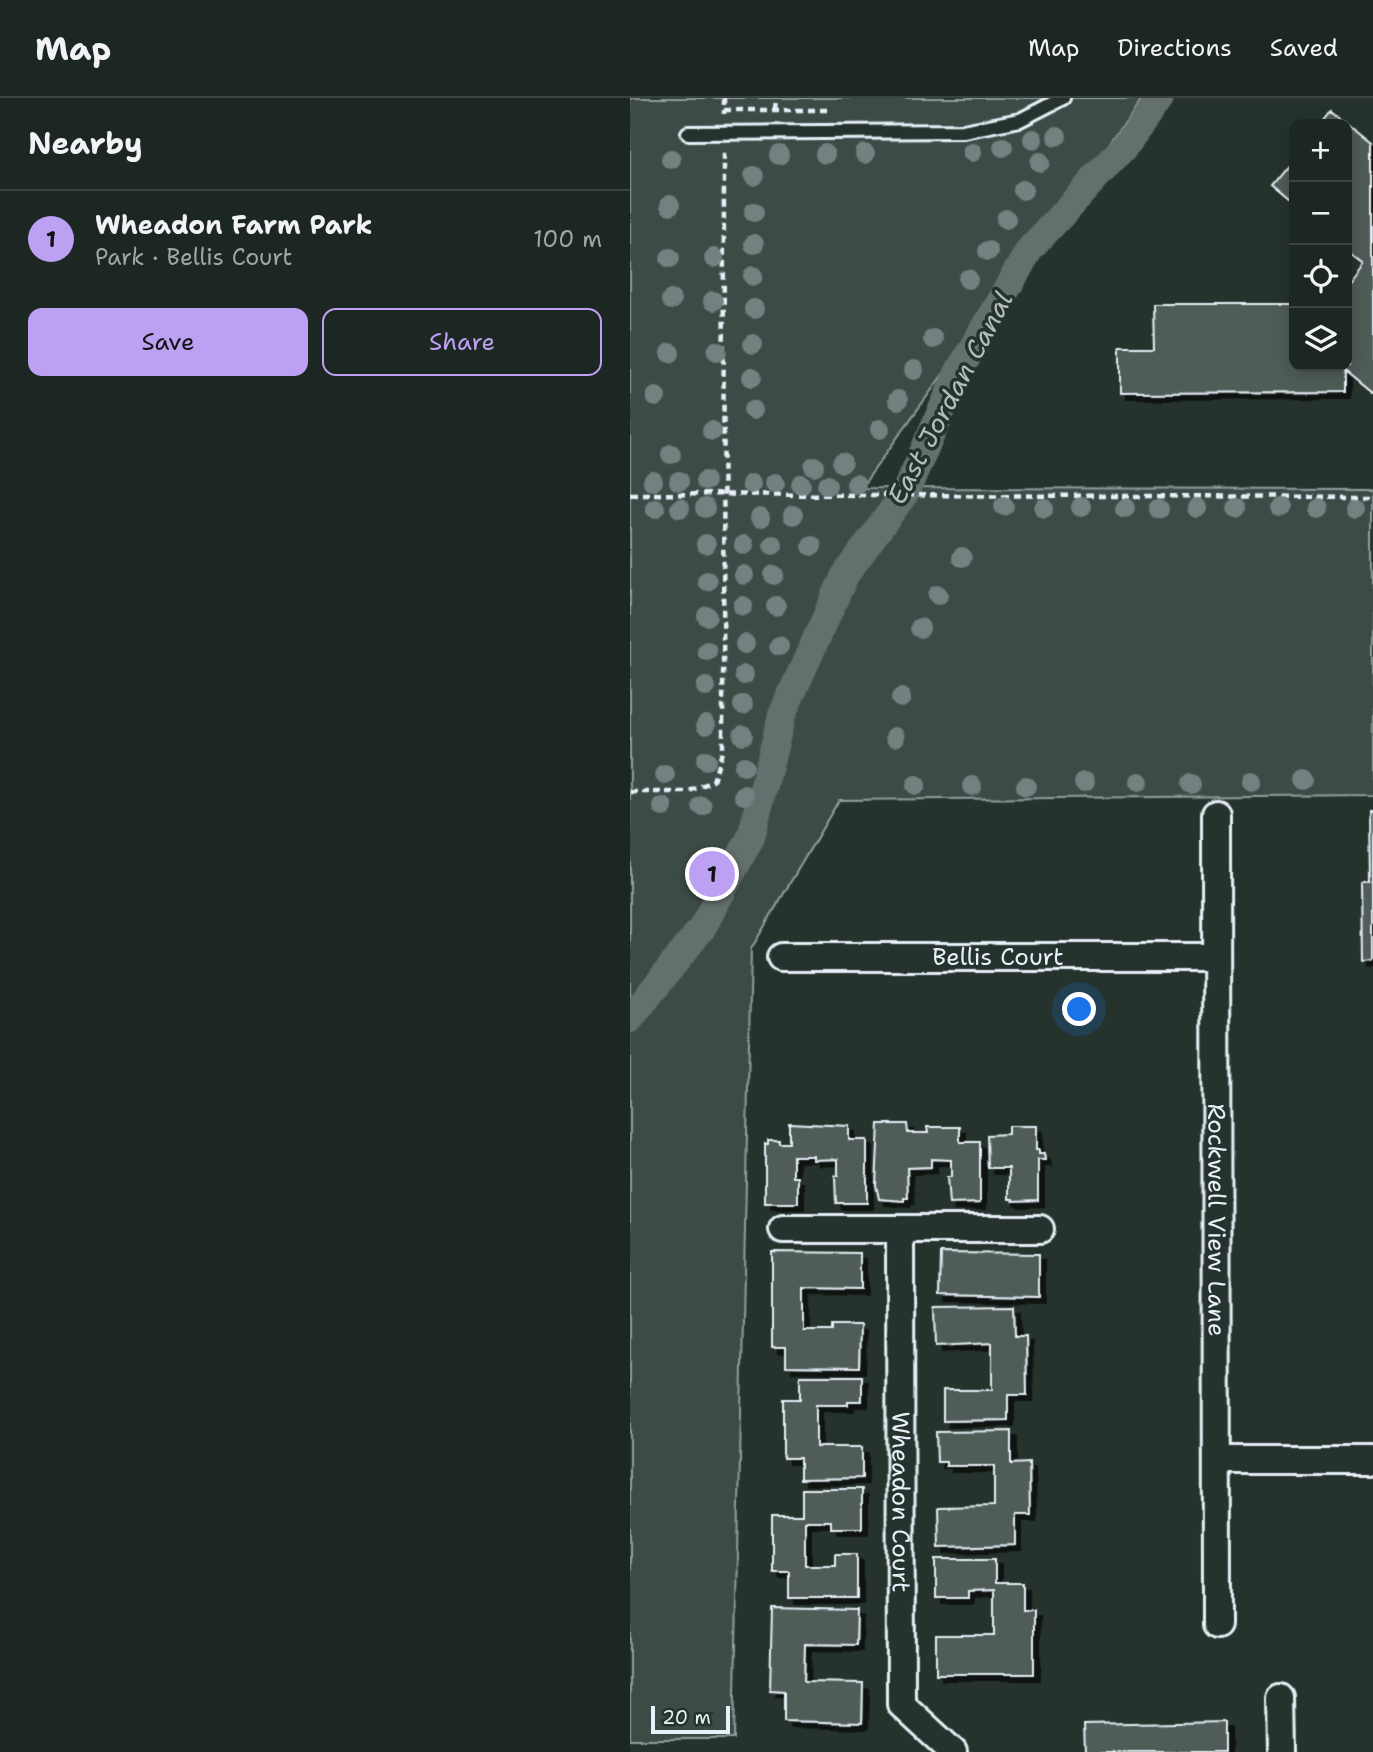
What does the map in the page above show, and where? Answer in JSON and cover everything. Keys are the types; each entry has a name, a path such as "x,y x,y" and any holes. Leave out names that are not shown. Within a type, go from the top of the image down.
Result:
{"street":[{"name":"Rockwell View Lane","path":"1216,814 1217,1625"},
{"name":"Bellis Court","path":"781,957 1215,957"},
{"path":"783,1229 1040,1229"},
{"name":"Wheadon Court","path":"900,1229 901,1704 953,1752"},
{"path":"1218,1460 1373,1460"},
{"path":"1282,1698 1282,1752"}],"lane":[{"path":"688,133 963,131 1020,120 1063,98"}],"path":[{"path":"630,792 687,792 713,781 723,749 724,98"},
{"path":"775,110 776,98"},
{"path":"724,110 829,110"},
{"path":"630,494 1373,497"}],"shaded area":[{"path":"630,98 1142,98 861,488 1373,489 1373,795 839,800 751,949 734,1739 630,1739"}],"building":[{"path":"1332,109 1344,119 1324,119"},
{"path":"1352,125 1373,142 1373,389 1370,393 1343,371 1352,371 1352,275 1363,261 1352,252"},
{"path":"1289,163 1289,202 1270,186"},
{"path":"1153,304 1289,304 1289,371 1343,371 1343,392 1120,393 1120,347 1154,347"},
{"path":"1369,810 1373,810 1373,961 1363,962 1362,882 1370,882"},
{"path":"789,1123 849,1126 849,1140 867,1140 867,1203 836,1203 835,1176 838,1176 838,1159 814,1160 814,1156 793,1156 793,1177 798,1177 798,1203 765,1203 765,1144 768,1144 768,1140 789,1143"},
{"path":"879,1124 907,1124 908,1133 928,1133 927,1127 960,1127 960,1142 980,1142 980,1203 949,1204 947,1177 951,1177 951,1160 931,1159 931,1167 907,1168 908,1198 904,1198 904,1201 879,1199 876,1185"},
{"path":"1008,1126 1036,1126 1036,1150 1039,1150 1039,1154 1044,1154 1045,1160 1038,1160 1038,1200 1009,1199 1009,1168 988,1168 987,1135 1008,1134"},
{"path":"772,1252 860,1253 860,1289 804,1288 804,1331 832,1331 832,1325 860,1325 859,1367 786,1366 786,1347 772,1347"},
{"path":"941,1253 1039,1254 1039,1297 940,1295"},
{"path":"1014,1306 1015,1336 1026,1336 1027,1395 1008,1395 1008,1420 943,1421 943,1390 992,1390 992,1343 936,1346 935,1307"},
{"path":"800,1376 862,1376 862,1401 848,1401 848,1405 816,1405 816,1447 862,1447 862,1478 800,1479 800,1458 783,1458 783,1399 800,1399"},
{"path":"1011,1431 1011,1464 1029,1463 1030,1515 1015,1515 1015,1545 939,1547 938,1507 994,1506 994,1466 946,1466 946,1462 937,1462 936,1432"},
{"path":"802,1489 862,1489 862,1528 831,1528 831,1521 805,1521 805,1565 835,1565 835,1554 857,1554 857,1598 789,1598 789,1571 772,1571 772,1515 802,1515"},
{"path":"936,1559 995,1559 995,1583 1023,1583 1023,1610 1034,1610 1034,1674 936,1674 936,1635 994,1635 994,1590 968,1591 968,1598 936,1598"},
{"path":"772,1608 857,1610 856,1645 805,1644 804,1682 863,1683 862,1723 784,1721 784,1691 770,1690"},
{"path":"1224,1722 1224,1752 1085,1752 1084,1725"}],"waterway":[{"name":"East Jordan Canal","path":"630,1019 702,928 751,837 782,715 845,575 905,493 959,371 1030,249 1124,147 1160,98"}],"place":[{"name":"Wheadon Farm Park","path":"712,874"}]}
